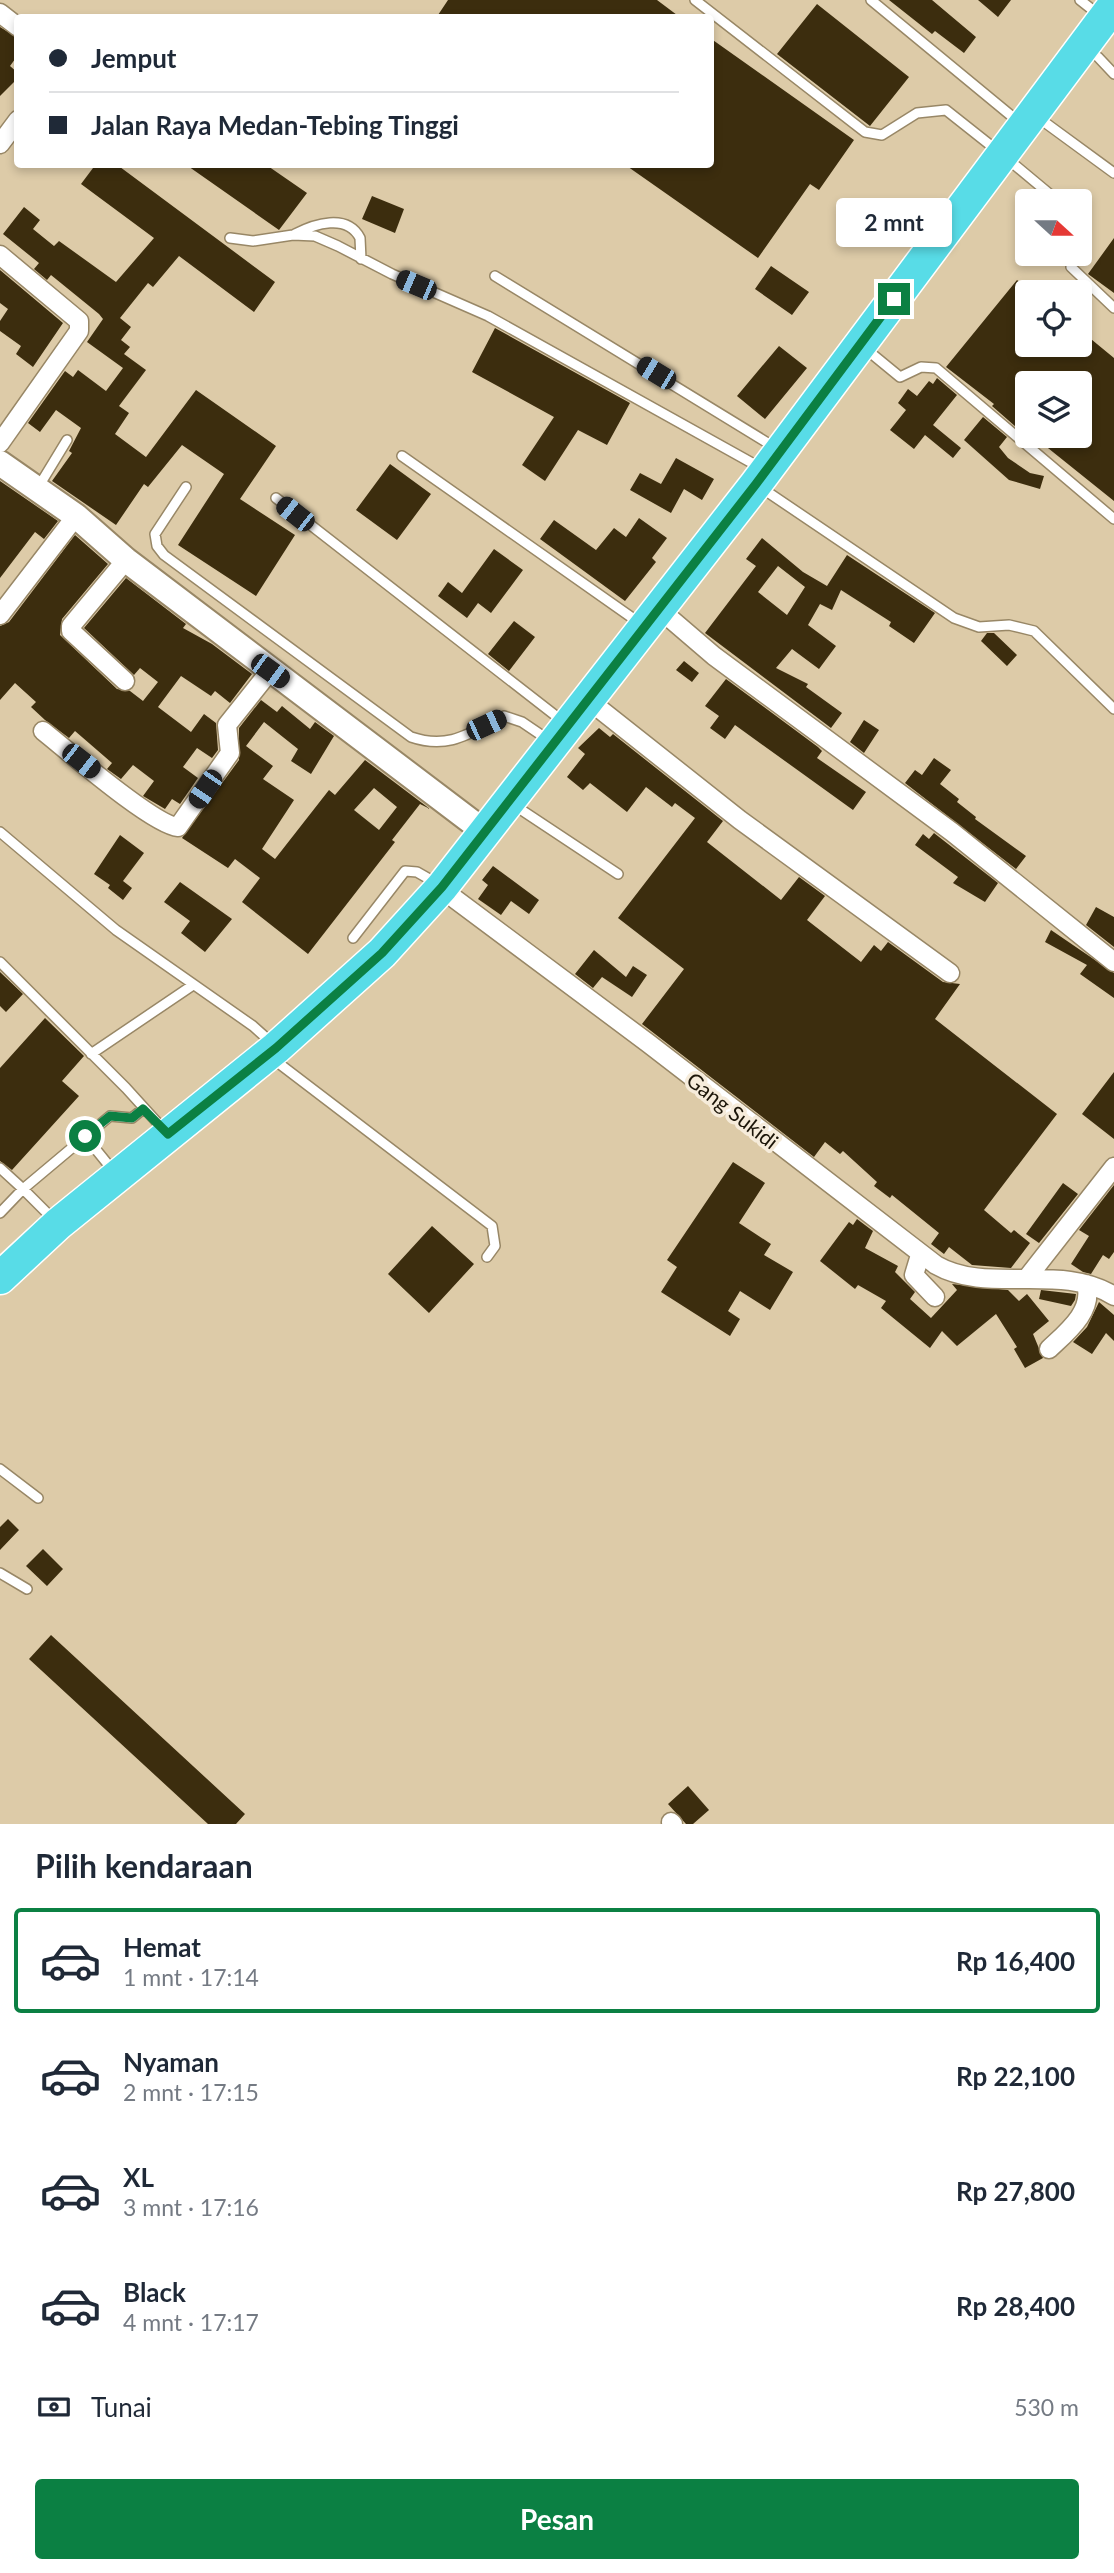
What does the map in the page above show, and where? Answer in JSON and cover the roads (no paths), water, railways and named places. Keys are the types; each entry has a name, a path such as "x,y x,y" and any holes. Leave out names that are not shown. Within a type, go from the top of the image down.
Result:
{"highway":[{"path":"772,472 872,354 1104,32"},
{"path":"0,1301 279,1057 382,953 449,893 523,811 601,710 659,624 772,472 1010,160"},
{"path":"449,893 485,832 562,736 659,624"},
{"path":"0,1278 58,1224 168,1134 279,1057"}],"street":[{"path":"0,13 14,24"},
{"path":"0,144 14,125"},
{"path":"0,255 79,321 79,331 0,443"},
{"path":"0,463 76,516 126,560 485,832"},
{"path":"0,615 76,516"},
{"path":"125,681 77,637 71,625 126,560"},
{"path":"659,624 714,656 952,832 1114,962"},
{"path":"43,731 138,805 169,826 178,827 230,753 225,732 227,725 270,671"},
{"path":"601,710 740,820 950,973"},
{"name":"Gang Sukidi","path":"449,893 648,1043 920,1255 950,1273 1086,1284 1114,1296"},
{"path":"1027,1278 1114,1167"},
{"path":"920,1255 914,1275 935,1297"},
{"path":"1049,1349 1070,1329 1084,1308 1088,1296 1086,1284"}],"lane":[{"path":"695,0 713,14"},
{"path":"870,0 1035,125 1114,173"},
{"path":"714,15 865,132 882,135 917,113 946,110 1044,189"},
{"path":"293,235 309,227 329,223 348,225 360,237 361,259"},
{"path":"230,238 253,241 293,235 315,236 488,316 772,472"},
{"path":"1071,266 1114,308"},
{"path":"495,276 772,472 954,618 979,627 1009,625 1034,631 1114,709"},
{"path":"872,354 900,377 921,367 936,368 1114,519"},
{"path":"38,488 67,440"},
{"path":"402,456 659,624"},
{"path":"186,487 155,534 156,547 411,737 430,743 448,743 504,716 562,736"},
{"path":"276,498 562,736"},
{"path":"523,811 618,874"},
{"path":"0,832 116,930 253,1026 279,1057 492,1226 495,1246 487,1256"},
{"path":"353,938 405,872 417,872 449,893"},
{"path":"0,962 168,1134"},
{"path":"91,1054 193,985"},
{"path":"0,1213 23,1189 110,1116 132,1118 143,1109"},
{"path":"85,1136 118,1176"},
{"path":"0,1168 58,1224"},
{"path":"0,1469 38,1498"},
{"path":"0,1573 27,1589"}]}
